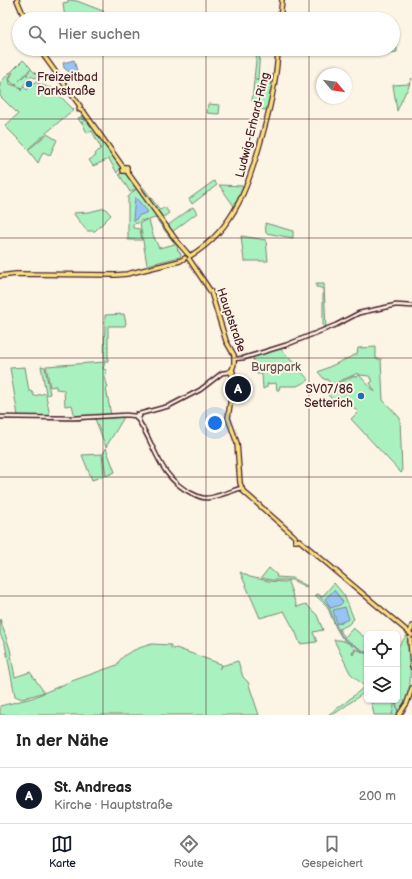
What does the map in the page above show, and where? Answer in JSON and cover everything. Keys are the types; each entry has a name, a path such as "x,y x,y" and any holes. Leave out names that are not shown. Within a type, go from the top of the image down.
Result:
{"main road":[{"path":"17,0 22,12"},
{"path":"281,12 282,0"},
{"name":"Hauptstraße","path":"44,56 123,167 127,167 127,171 211,292 226,341 233,353 234,359 231,372 233,383 228,418 237,444 241,488"},
{"name":"Ludwig-Erhard-Ring","path":"0,276 16,274 116,275 180,261 211,240 238,205 246,188 256,160 274,92 277,56"},
{"path":"241,488 245,495 411,636 412,667"},
{"path":"399,715 407,703 412,690"}],"street":[{"path":"234,359 244,358 281,347 340,324 356,314 396,305 412,306"},
{"path":"0,417 74,418 129,415 138,416 145,412 169,406 200,390 222,373 231,372"},
{"path":"138,416 140,423 166,472 175,483 194,494 206,498 241,488"}],"green space":[{"path":"68,0 77,1 104,12 64,12 63,3 68,2"},
{"path":"256,56 260,56 258,79 254,79"},
{"path":"277,56 276,74 268,110 255,109 256,102 252,101 254,80 273,82"},
{"path":"23,60 31,68 19,81 26,74 28,76 27,74 31,69 38,76 35,78 31,76 23,86 27,90 36,81 39,84 36,87 40,84 49,88 51,87 74,110 28,149 5,126 18,114 0,96 0,83 10,72 11,74 9,79 13,73 11,72","holes":["9,79 15,85 17,83 16,85 22,88 10,84"]},
{"path":"412,78 397,111 393,85 409,84"},
{"path":"208,104 220,105 219,114 207,113"},
{"path":"82,114 85,119 84,120 81,117"},
{"path":"81,117 84,121 88,120 121,167 117,173 109,159 93,166 89,160 96,156 95,154 101,148 92,131 87,133 82,122 81,123 78,118"},
{"path":"47,134 57,140 50,155 43,152 38,163 28,150"},
{"path":"119,174 126,174 179,247 171,237 181,254 180,257 147,265 140,223 148,219 133,224 133,228 140,229 142,240 128,240 128,197 136,189 130,192","holes":["155,218 175,244 159,248 153,235 149,220"]},
{"path":"214,181 217,185 192,204 189,199"},
{"path":"219,185 245,186 234,206"},
{"path":"143,187 160,210 165,207 169,213 162,218 140,188"},
{"path":"193,207 197,213 172,232 188,251 186,251 165,224 167,226"},
{"path":"105,208 111,215 95,231 87,231 73,213 89,212"},
{"path":"265,223 293,231 293,238 266,233"},
{"path":"241,236 266,240 268,261 244,261"},
{"path":"211,237 193,253 189,252 194,251"},
{"path":"316,284 324,284 326,328 323,329 323,289 316,287"},
{"path":"124,314 126,323 125,326 108,326 108,361 104,361 105,315"},
{"path":"376,347 376,359 381,359 383,400 400,418 401,473 351,419 358,412 345,398 338,405 323,390 359,375 375,392 370,383 373,381 369,376 360,375 358,373 331,385 327,379 325,380 318,372 357,354 358,348"},
{"name":"Burgpark","path":"280,348 309,380 297,386 280,386 279,390 277,390 276,383 267,384 267,387 263,389 262,374 257,374 253,357"},
{"path":"105,362 103,369 107,370 105,377 108,388 106,388 111,415 75,417 72,405 65,406 64,390 56,389 56,386 50,387 46,366"},
{"path":"41,366 45,367 50,394 46,395 50,417 0,416 18,416 10,368 25,367 29,391 32,391 34,396 46,393"},
{"path":"123,417 106,447 95,419 79,420"},
{"path":"106,448 115,472 106,476 103,454"},
{"path":"102,454 104,476 92,480 82,455"},
{"path":"269,568 277,575 276,577 292,578 307,586 306,587 292,580 271,580 261,578"},
{"path":"240,572 250,577 268,581 286,582 288,580 297,607 306,604 317,615 323,630 313,632 317,642 300,644 284,611 260,618"},
{"path":"334,583 344,595 354,619 348,625 339,629 344,636 342,638 327,606 315,595 318,594 322,597"},
{"path":"375,606 412,636 410,636 412,638 412,656 409,637 406,645 408,644 410,678 408,698 405,705 398,715 374,715 372,703 396,703 398,713 396,703 400,703 400,644 408,634"},
{"path":"0,619 10,649 15,677 30,672 44,692 22,699 15,696 5,644 0,634"},
{"path":"353,628 364,637 364,652 343,639"},
{"path":"334,640 343,641 351,645 355,649 354,652 352,652 353,655 356,649 364,653 364,686 350,673"},
{"path":"152,644 171,645 171,648 176,648 221,664 222,666 238,661 243,677 248,682 259,715 0,715 0,706 32,698 69,682 117,665 119,661 127,654"},
{"path":"364,687 364,693 333,715 328,715"}],"water":[{"path":"74,60 78,75 74,76 64,68 63,63"},
{"path":"135,197 148,212 138,216 135,221 133,219"},
{"path":"334,590 343,602 340,605 331,608 325,599"},
{"path":"345,607 349,619 337,624 333,610"}],"waterway":[{"path":"320,597 329,606 342,637 364,651"},
{"path":"392,715 394,703"}],"place":[{"name":"Freizeitbad Parkstraße","path":"29,84"},
{"name":"St. Andreas","path":"238,389"},
{"name":"SV07/86 Setterich","path":"361,396"}]}
